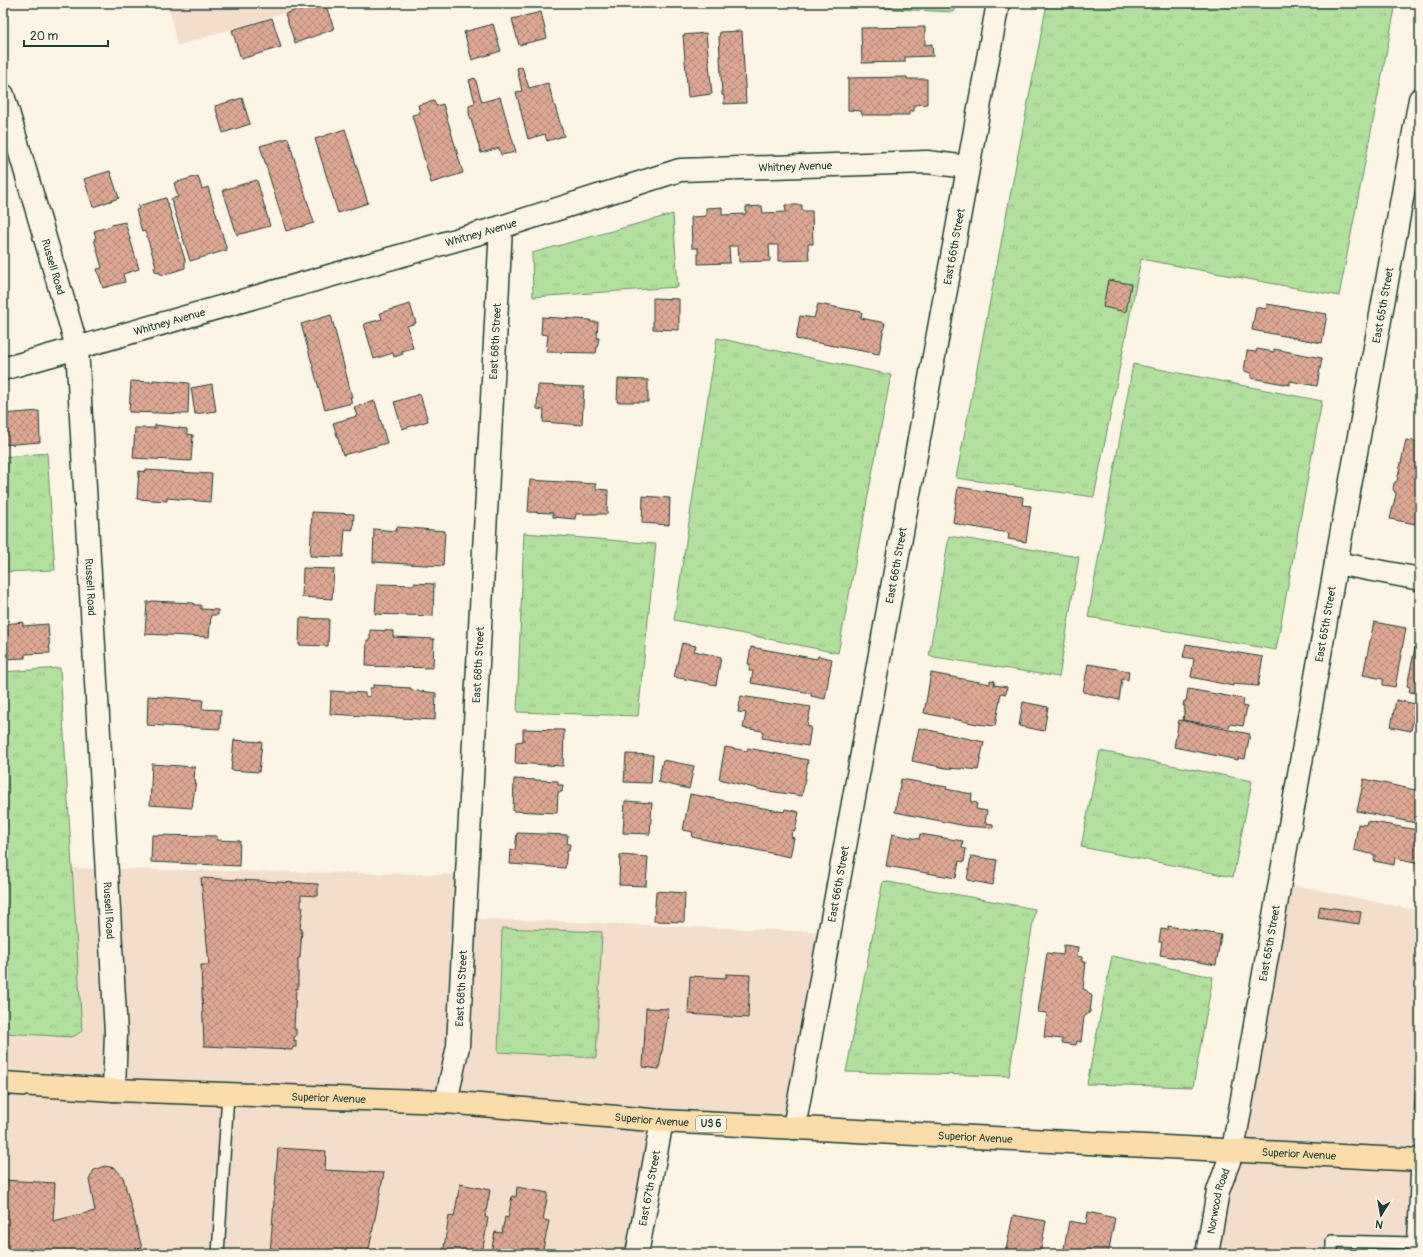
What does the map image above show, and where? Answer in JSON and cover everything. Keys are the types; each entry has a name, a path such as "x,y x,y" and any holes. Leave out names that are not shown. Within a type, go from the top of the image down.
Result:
{"main road":[{"name":"Superior Avenue","path":"3,1083 114,1090 446,1102 662,1122 1418,1160"}],"street":[{"name":"East 66th Street","path":"794,1128 998,3"},
{"name":"Russell Road","path":"3,95 77,347 116,1033 114,1090"},
{"name":"East 65th Street","path":"1233,1150 1336,563 1420,103"},
{"name":"Whitney Avenue","path":"3,369 501,226 680,170 927,162 968,167"},
{"name":"East 68th Street","path":"446,1102 458,1046 501,226"},
{"path":"1336,563 1420,579"},
{"name":"East 67th Street","path":"637,1254 662,1122"},
{"name":"Norwood Road","path":"1207,1254 1218,1191 1233,1150"}],"lane":[{"path":"218,1254 228,1094"},
{"path":"1413,1254 1418,1160"},
{"path":"1332,1254 1332,1241 1413,1243"}],"shaded area":[{"path":"168,3 315,3 177,46"},
{"path":"3,867 467,875 465,918 829,932 794,1128 663,1122 637,1254 3,1254"},
{"path":"1279,882 1420,911 1420,1254 1207,1254"}],"green space":[{"path":"874,3 955,3 954,12 873,8"},
{"path":"1047,3 1396,3 1339,296 1141,259 1094,497 956,478"},
{"path":"673,214 678,287 533,297 532,253"},
{"path":"717,338 891,375 838,653 674,620"},
{"path":"1133,364 1322,401 1276,650 1088,617"},
{"path":"47,453 55,570 3,572 3,457"},
{"path":"524,533 656,544 638,716 517,712"},
{"path":"949,536 1079,557 1059,677 929,656"},
{"path":"60,668 82,1031 73,1037 3,1033 3,672"},
{"path":"1100,751 1252,781 1233,877 1081,847"},
{"path":"883,881 1035,909 1009,1076 846,1072"},
{"path":"502,928 602,932 596,1058 498,1052"},
{"path":"1112,956 1213,977 1193,1087 1087,1084"}],"building":[{"path":"317,3 325,3 334,29 295,43 285,14"},
{"path":"541,12 547,38 519,45 512,19"},
{"path":"272,18 281,47 241,59 232,30"},
{"path":"493,24 501,51 472,60 464,32"},
{"path":"925,27 925,45 932,44 933,56 905,57 905,62 862,63 861,28"},
{"path":"742,31 746,103 724,104 724,95 722,95 720,32"},
{"path":"706,33 712,94 688,97 683,35"},
{"path":"522,67 529,88 548,83 564,136 547,141 545,134 528,139 516,92 522,91 517,68"},
{"path":"907,77 907,79 927,79 927,104 914,105 914,111 909,111 909,115 862,115 861,111 848,110 848,78"},
{"path":"475,78 482,102 500,97 516,152 501,155 499,148 481,153 469,113 469,106 475,102 469,80"},
{"path":"242,98 250,124 223,133 215,106"},
{"path":"434,101 436,106 443,104 463,173 431,183 412,115 420,113 418,105"},
{"path":"345,129 368,203 338,213 315,139"},
{"path":"288,138 314,223 286,231 260,146"},
{"path":"110,171 119,198 93,207 84,179"},
{"path":"198,176 202,189 208,187 227,250 190,261 171,199 178,197 174,183"},
{"path":"257,180 270,226 237,235 223,190"},
{"path":"166,198 185,260 185,268 163,275 155,271 154,267 156,266 145,231 142,232 136,210 139,209 138,206"},
{"path":"785,205 802,205 802,211 812,211 813,244 808,244 809,260 778,261 778,245 769,245 770,261 739,262 738,246 729,246 730,263 698,264 698,248 692,248 691,217 706,216 706,208 722,207 722,215 746,214 746,207 762,206 763,213 786,212"},
{"path":"125,222 139,269 123,274 125,282 103,288 97,269 102,268 94,239 96,238 94,231"},
{"path":"1108,280 1131,284 1126,312 1103,307"},
{"path":"653,298 679,299 679,330 653,329"},
{"path":"410,304 416,323 407,326 413,348 402,351 403,354 394,357 393,353 374,359 364,324 382,319 380,313"},
{"path":"818,304 862,312 861,318 885,323 879,354 796,339 800,316 814,318"},
{"path":"1267,304 1327,314 1322,343 1252,330 1256,307 1266,309"},
{"path":"331,315 352,397 350,397 352,403 325,410 301,324"},
{"path":"542,317 591,320 590,322 598,322 597,338 599,338 596,353 546,352 548,335 541,334"},
{"path":"1257,349 1274,352 1274,349 1322,358 1317,386 1290,381 1290,385 1251,378 1251,373 1244,371 1247,351 1256,352"},
{"path":"618,379 648,380 648,402 617,402"},
{"path":"153,380 189,383 188,414 129,412 131,381 153,382"},
{"path":"212,384 216,411 195,414 191,388"},
{"path":"538,385 584,387 582,425 543,422 544,410 537,409"},
{"path":"420,394 428,421 402,429 394,402"},
{"path":"375,401 387,443 343,455 333,423 357,416 354,407"},
{"path":"39,411 40,442 3,445 3,414"},
{"path":"155,425 187,429 187,434 193,435 191,461 133,458 135,428 155,428"},
{"path":"1406,440 1420,442 1420,525 1390,519 1396,494 1393,489 1394,483 1397,481"},
{"path":"145,470 212,474 210,502 167,498 167,501 137,499 139,471 145,472"},
{"path":"530,480 596,484 596,489 608,490 607,514 576,514 575,519 553,517 553,513 528,512"},
{"path":"958,487 1023,497 1022,505 1031,506 1026,542 1008,539 1009,533 961,525 953,522"},
{"path":"643,496 670,498 669,525 642,523"},
{"path":"312,512 354,514 353,530 345,529 343,557 310,556"},
{"path":"397,527 445,531 443,566 373,562 374,529 396,531"},
{"path":"303,568 334,569 332,599 302,597"},
{"path":"414,583 434,584 433,616 375,614 377,584 414,585"},
{"path":"147,602 194,603 194,605 201,605 201,609 218,610 218,615 211,615 209,637 145,634"},
{"path":"300,618 329,619 328,646 299,645"},
{"path":"3,619 5,619 5,624 23,622 23,626 48,624 50,653 25,654 25,658 3,659"},
{"path":"1374,622 1406,628 1395,687 1383,685 1383,679 1363,675"},
{"path":"370,630 393,631 393,637 434,639 433,668 366,666 367,640 370,640"},
{"path":"1417,638 1420,638 1420,689 1418,688 1417,693 1409,692 1410,687 1407,686"},
{"path":"682,643 696,646 694,651 721,657 716,685 674,677"},
{"path":"1186,644 1263,657 1258,686 1233,684 1233,686 1191,677 1194,659 1183,657"},
{"path":"751,647 817,659 818,656 832,659 825,699 811,696 811,693 751,683 753,671 749,671 750,664 748,664"},
{"path":"1088,664 1129,671 1128,680 1122,679 1119,700 1083,692"},
{"path":"931,673 990,684 990,680 995,681 994,685 1007,687 1006,694 1001,693 995,726 977,724 924,713"},
{"path":"373,685 411,688 411,690 436,693 435,720 330,714 331,691 365,693 365,696 370,697 370,688 373,688"},
{"path":"1188,689 1244,699 1243,706 1247,707 1243,726 1230,724 1229,728 1183,720 1185,706 1183,706 1184,701 1186,701"},
{"path":"148,696 203,700 202,709 221,710 220,729 147,725"},
{"path":"741,696 811,707 807,726 811,727 808,746 762,738 763,731 743,728 746,713 738,712"},
{"path":"1396,700 1416,704 1411,731 1391,727"},
{"path":"1023,702 1048,707 1044,731 1019,726"},
{"path":"1179,720 1250,734 1245,759 1238,758 1238,760 1174,747"},
{"path":"919,728 984,742 978,770 946,768 912,761"},
{"path":"523,729 564,730 563,766 515,763 516,742 523,741"},
{"path":"234,740 262,742 259,772 231,770"},
{"path":"725,747 747,751 748,748 808,760 802,796 762,790 719,779"},
{"path":"626,754 653,755 651,783 624,782"},
{"path":"663,760 694,766 689,789 658,782"},
{"path":"152,764 195,767 194,780 196,780 192,808 150,805"},
{"path":"514,779 558,781 558,785 563,785 562,792 558,792 557,813 513,811"},
{"path":"901,779 947,787 946,789 972,794 971,802 977,803 976,809 987,811 985,823 993,824 993,828 966,826 895,812"},
{"path":"1364,779 1420,791 1420,824 1357,811"},
{"path":"690,794 784,812 785,809 799,812 795,831 792,830 791,837 794,838 790,857 692,837 693,832 683,830"},
{"path":"625,801 652,803 650,834 623,833"},
{"path":"1367,821 1418,830 1417,837 1420,838 1420,863 1395,858 1394,865 1374,861 1375,855 1354,850 1358,824 1366,825"},
{"path":"517,833 568,835 567,844 570,844 569,851 567,851 565,868 510,864 511,850 515,850"},
{"path":"892,834 919,839 920,834 963,841 962,848 966,849 964,862 959,861 956,878 886,866"},
{"path":"152,835 217,836 217,840 240,841 239,866 151,862"},
{"path":"620,855 648,857 646,886 619,885"},
{"path":"971,856 997,860 993,885 967,880"},
{"path":"201,878 318,884 318,896 301,895 301,907 303,907 300,929 302,929 300,958 298,958 298,989 296,988 294,1029 296,1029 294,1041 296,1040 296,1047 293,1047 292,1050 204,1046 201,965 209,965"},
{"path":"656,891 685,893 684,922 654,921"},
{"path":"1320,906 1361,912 1359,924 1318,918"},
{"path":"1168,926 1221,935 1216,965 1160,955 1162,942 1159,942 1161,929 1168,930"},
{"path":"1064,945 1078,947 1077,956 1082,957 1082,962 1086,962 1083,989 1092,996 1090,1012 1084,1017 1081,1042 1077,1041 1076,1045 1062,1043 1062,1039 1044,1037 1047,1013 1038,1012 1047,953 1063,955"},
{"path":"726,974 750,975 748,1018 688,1014 690,976 726,978"},
{"path":"646,1008 669,1009 659,1069 643,1067"},
{"path":"1418,1037 1420,1037 1420,1063 1416,1062"},
{"path":"1420,1065 1420,1111 1414,1111 1416,1077 1419,1074"},
{"path":"278,1148 326,1151 325,1170 384,1173 368,1254 270,1254"},
{"path":"104,1166 115,1168 123,1177 142,1248 117,1254 3,1254 3,1180 55,1183 53,1221 95,1211 89,1180 94,1170"},
{"path":"460,1184 490,1190 485,1217 488,1218 482,1254 443,1254 449,1216 454,1217"},
{"path":"517,1187 548,1193 543,1220 549,1221 542,1254 491,1253 495,1232 502,1233 505,1217 508,1218 512,1196 516,1197"},
{"path":"1088,1212 1115,1218 1108,1254 1063,1254 1069,1221 1086,1224"},
{"path":"1013,1215 1046,1221 1040,1254 1005,1254"}]}
